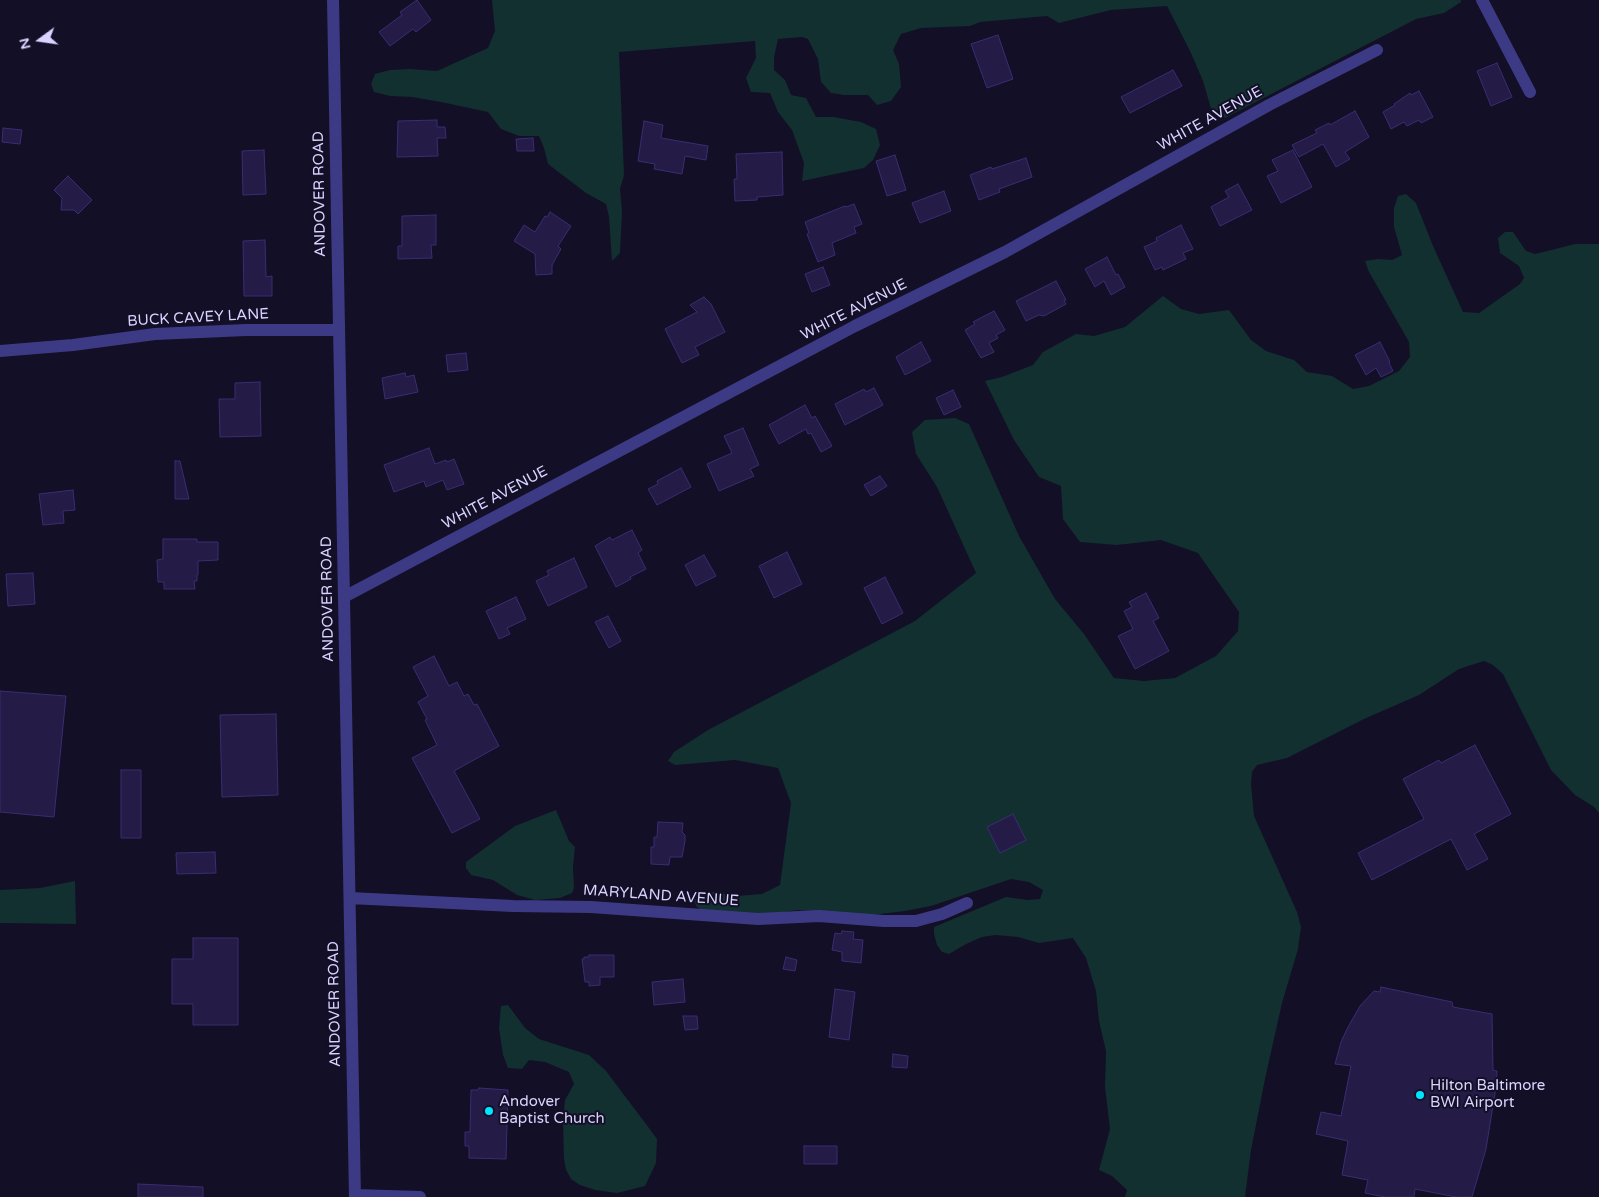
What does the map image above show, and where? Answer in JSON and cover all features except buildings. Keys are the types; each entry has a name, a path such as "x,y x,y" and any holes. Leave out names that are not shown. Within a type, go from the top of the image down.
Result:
{"street":[{"name":"ANDOVER ROAD","path":"333,0 355,1196"},
{"path":"1482,0 1530,92"},
{"name":"WHITE AVENUE","path":"344,597 847,330 1005,252 1269,105 1377,50"},
{"name":"BUCK CAVEY LANE","path":"0,351 73,345 155,334 246,330 339,330"},
{"name":"MARYLAND AVENUE","path":"350,898 513,906 591,907 758,919 819,916 884,921 916,921 942,914 967,903"},
{"path":"355,1196 420,1197"}],"green space":[{"path":"492,0 1461,0 1461,2 1444,13 1416,19 1225,118 1222,113 1212,112 1203,81 1167,6 1111,10 1059,23 1047,16 980,22 970,26 921,28 901,34 893,50 899,64 901,87 891,101 877,105 868,95 831,93 821,82 818,59 808,39 802,37 778,39 774,57 774,70 785,80 791,95 806,98 816,117 834,117 861,122 876,129 880,145 873,160 864,168 802,181 804,163 792,130 778,112 770,93 751,92 746,78 756,58 755,41 619,52 624,175 620,189 622,212 620,253 612,261 609,217 606,204 586,193 548,164 539,136 519,136 501,129 488,112 441,102 412,97 390,96 374,92 371,84 375,74 390,70 410,69 437,71 488,48 495,31"},
{"path":"1406,194 1416,203 1463,312 1479,313 1520,284 1524,278 1519,266 1500,253 1498,238 1505,232 1513,232 1526,251 1535,254 1575,244 1599,244 1599,813 1594,807 1575,795 1551,770 1503,674 1493,665 1484,661 1459,669 1419,695 1364,719 1287,758 1257,765 1252,772 1251,784 1254,816 1297,912 1301,927 1298,949 1282,1003 1265,1079 1251,1150 1245,1197 1125,1197 1127,1190 1112,1176 1099,1170 1110,1129 1105,1087 1106,1051 1099,1021 1096,991 1086,958 1073,938 1039,943 1018,937 996,935 982,937 949,954 942,952 937,945 934,934 934,927 1006,897 1028,900 1040,899 1043,890 1029,882 1011,879 931,906 872,915 798,910 769,914 707,913 697,907 694,901 701,893 715,892 737,896 762,894 780,885 791,803 778,768 735,760 675,765 668,761 674,752 708,730 915,621 976,573 937,487 916,454 912,432 925,420 955,418 969,424 1019,536 1055,599 1084,634 1114,678 1144,681 1175,678 1216,656 1238,631 1239,612 1198,553 1161,540 1117,545 1080,542 1063,519 1061,486 1039,477 1014,440 985,381 1002,377 1033,365 1043,352 1076,334 1094,336 1125,327 1163,296 1181,309 1199,314 1229,310 1251,340 1266,351 1294,360 1307,372 1332,376 1353,389 1369,386 1399,371 1410,357 1409,342 1368,270 1365,261 1378,259 1392,260 1402,255 1394,227 1394,208 1398,196"},
{"path":"556,810 569,841 575,847 573,867 574,888 572,893 560,898 535,900 517,895 493,880 471,875 466,868 466,862 515,826"},
{"path":"75,881 76,924 0,923 0,890 40,888"},
{"path":"508,1005 525,1028 539,1039 589,1055 606,1071 657,1139 656,1163 645,1186 617,1193 595,1190 580,1185 571,1179 566,1170 564,1159 563,1123 565,1100 574,1084 569,1072 545,1062 529,1060 522,1069 508,1068 503,1055 499,1028 501,1006"}],"place":[{"name":"Hilton Baltimore BWI Airport","path":"1420,1095"},
{"name":"Andover Baptist Church","path":"489,1111"}]}
